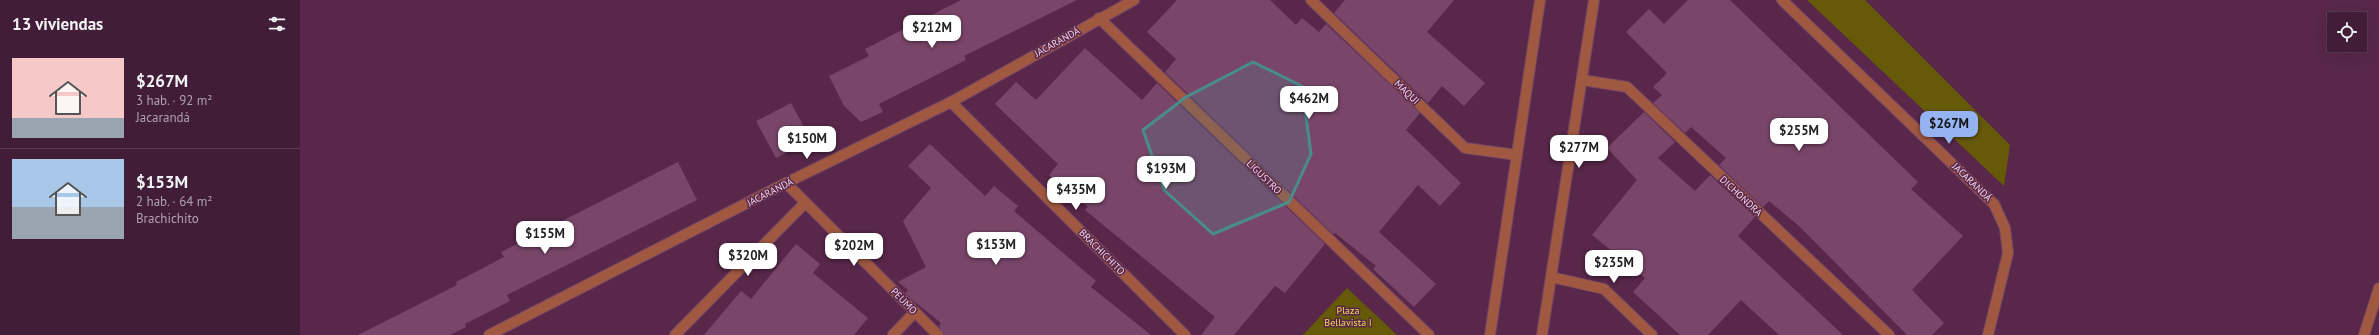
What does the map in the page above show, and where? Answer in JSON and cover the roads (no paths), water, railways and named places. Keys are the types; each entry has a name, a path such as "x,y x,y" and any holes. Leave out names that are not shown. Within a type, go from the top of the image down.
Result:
{"street":[{"name":"JACARANDÁ","path":"489,335 786,183 951,102 1099,18 1134,0"},
{"name":"MAQUI","path":"1311,0 1465,148 1517,155"},
{"path":"1490,335 1540,0"},
{"path":"1542,335 1594,0"},
{"name":"JACARANDÁ","path":"1782,0 1994,204 2005,228 2008,253 1988,335"},
{"name":"LIGUSTRO","path":"1099,18 1429,335"},
{"name":"DICHONDRA","path":"1582,80 1627,87 1889,335"},
{"name":"BRACHICHITO","path":"951,102 1185,335"},
{"name":"PEUMO","path":"786,183 938,335"},
{"path":"675,335 805,203"},
{"path":"1551,277 1604,289 1652,335"},
{"path":"2364,335 2379,288"},
{"path":"893,335 915,312"}],"park label":[{"name":"Plaza Bellavista I","path":"1348,316"}]}
